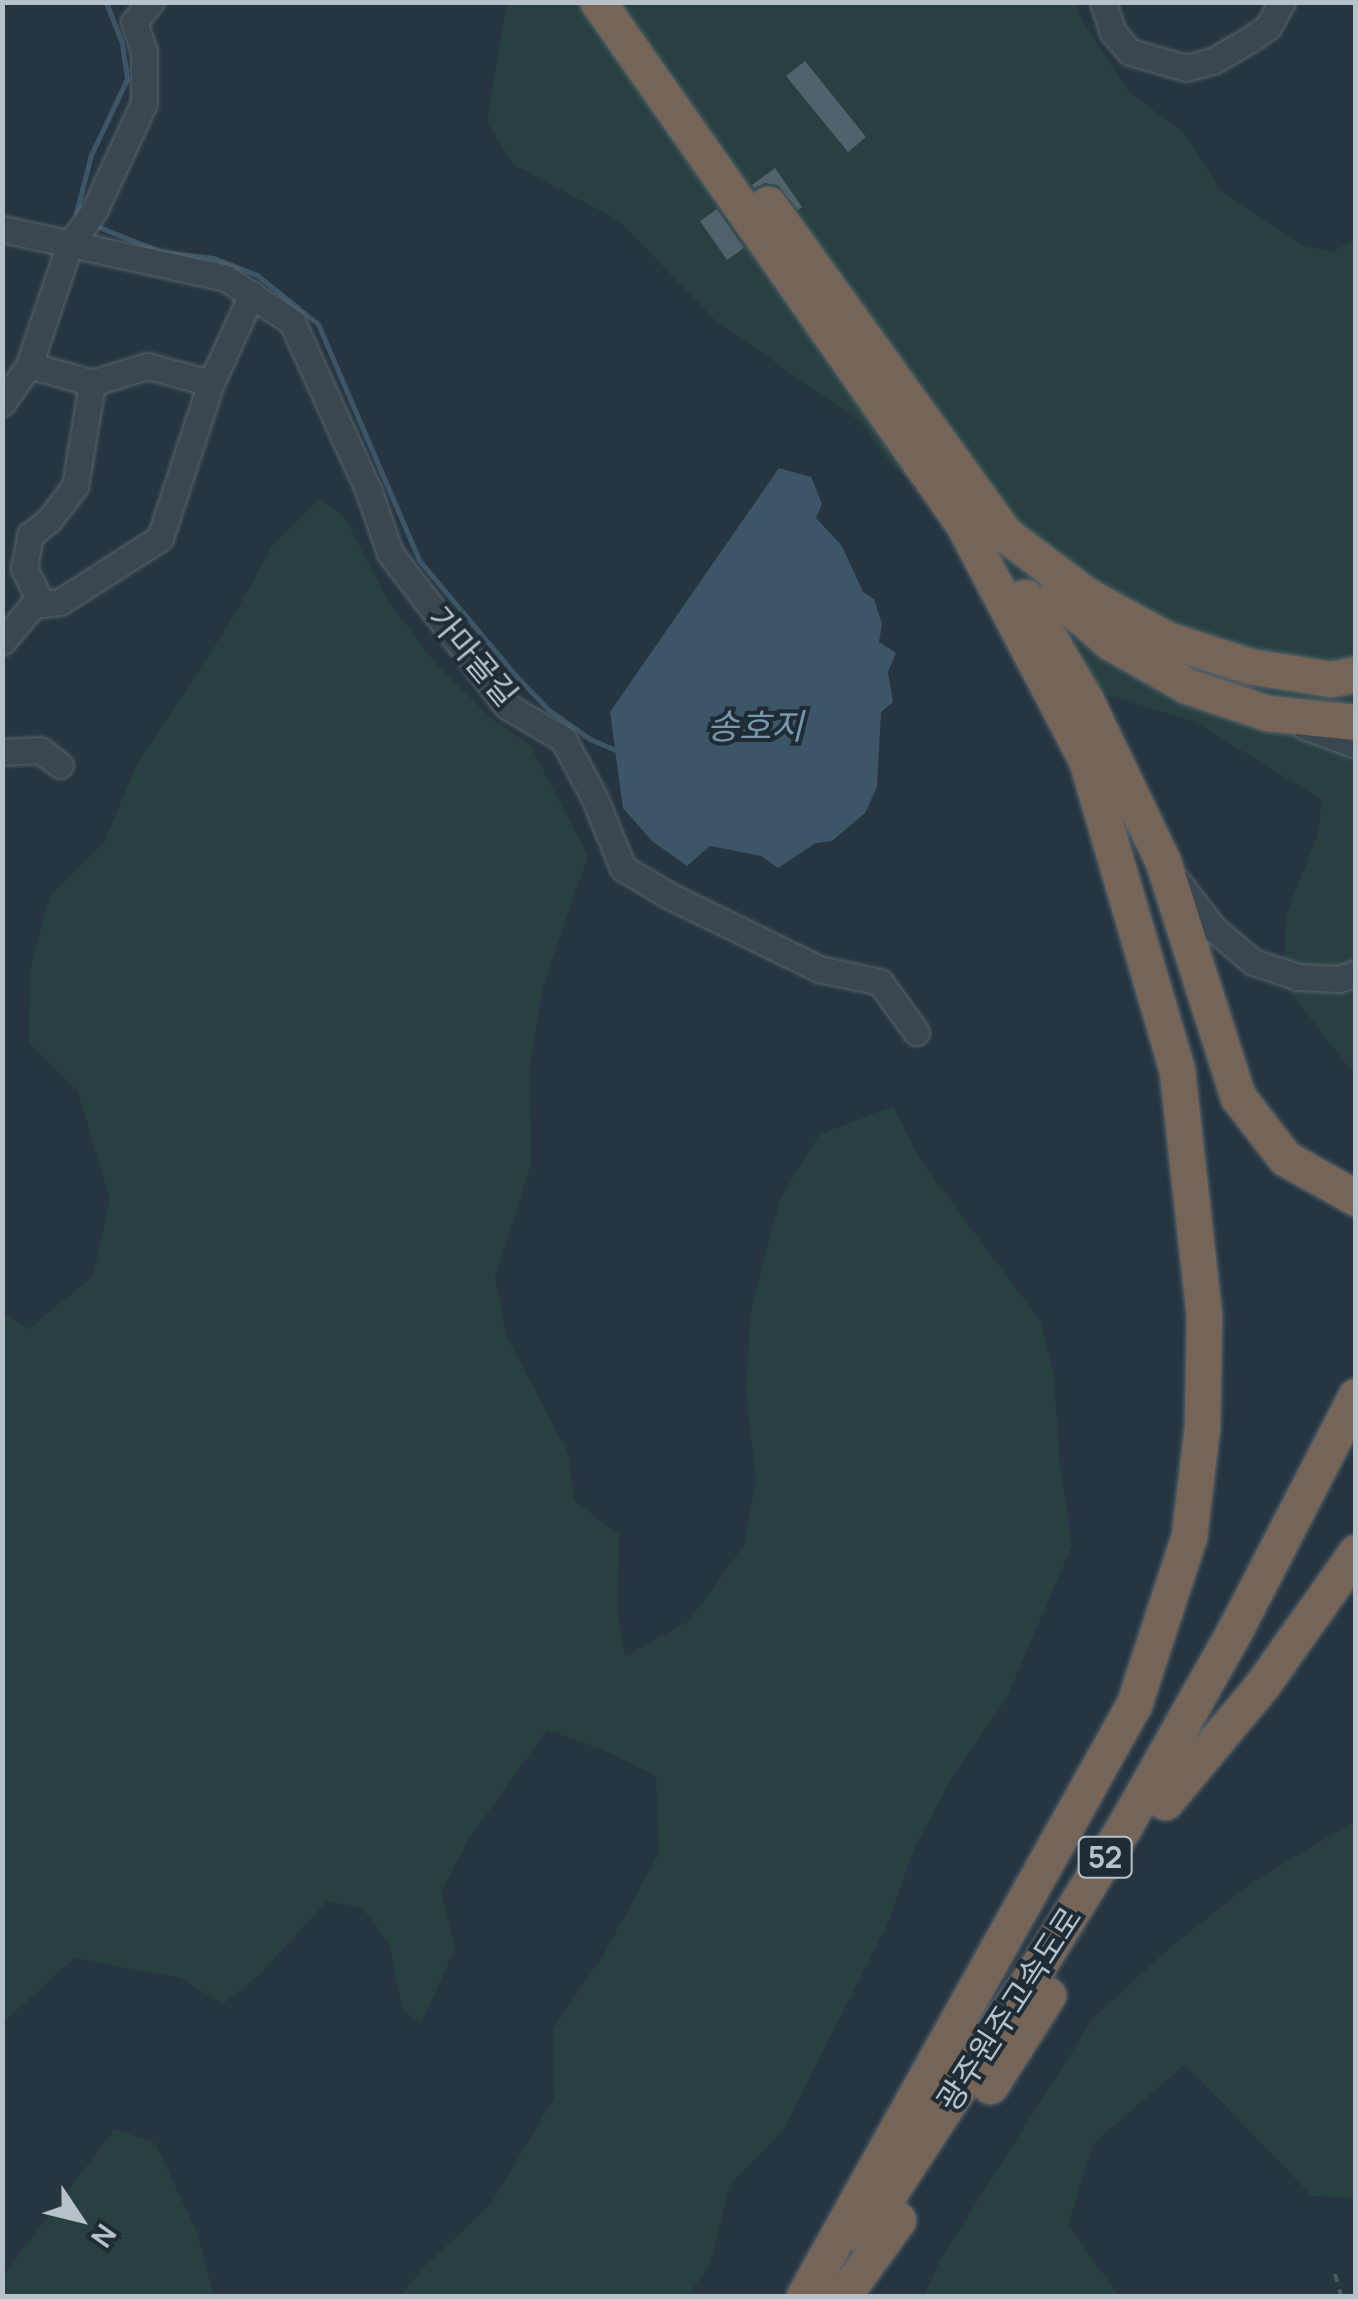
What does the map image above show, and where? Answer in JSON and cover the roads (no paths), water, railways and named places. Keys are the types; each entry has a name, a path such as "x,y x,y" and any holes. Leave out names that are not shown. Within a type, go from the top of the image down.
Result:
{"highway":[{"path":"598,2 963,524 1032,606 1086,701 1163,862 1238,1098 1285,1158 1356,1198"},
{"path":"621,2 1005,534 1057,596 1110,642 1187,686 1267,713 1356,722"},
{"path":"804,2296 1134,1704 1189,1536 1202,1428 1204,1315 1176,1071 1086,758 963,524"},
{"path":"1005,534 1086,595 1166,639 1249,666 1331,679 1356,674"},
{"name":"광주원주고속도로","path":"820,2296 980,2058 1124,1827 1253,1597 1356,1396"},
{"name":"광주원주고속도로","path":"844,2296 1021,2039 1165,1802 1289,1580 1356,1449"},
{"path":"1165,1802 1262,1685 1356,1552"}],"street":[{"path":"2,403 29,365 81,230 144,103 144,52 134,22 151,2"},
{"path":"1104,2 1113,32 1130,52 1186,68 1213,61 1252,38 1268,27 1282,2"},
{"name":"가마골길","path":"2,229 81,230 226,278 292,322 390,553 507,706 563,739 594,796 624,868 670,896 819,969 880,982 916,1032"},
{"path":"2,642 33,605 60,602 160,538 211,383 252,294"},
{"path":"29,365 92,382 148,366 211,383"},
{"path":"42,604 24,570 30,535 75,486 92,382"},
{"path":"1267,713 1356,745"},
{"path":"2,752 40,750 60,765"},
{"path":"1163,862 1214,930 1254,962 1298,976 1339,979 1356,973"}],"water":[{"name":"송호지","path":"779,468 811,477 822,504 816,518 842,546 863,592 874,599 882,624 879,642 896,653 888,672 893,702 881,712 877,787 865,813 832,841 816,843 778,868 761,856 710,846 687,866 652,841 623,808 610,712"}],"waterway":[{"path":"82,217 76,213 91,155 127,79 122,43 106,2"},
{"path":"96,226 162,252 214,258 257,275 318,324 419,560 549,710 590,739 616,750"}]}
